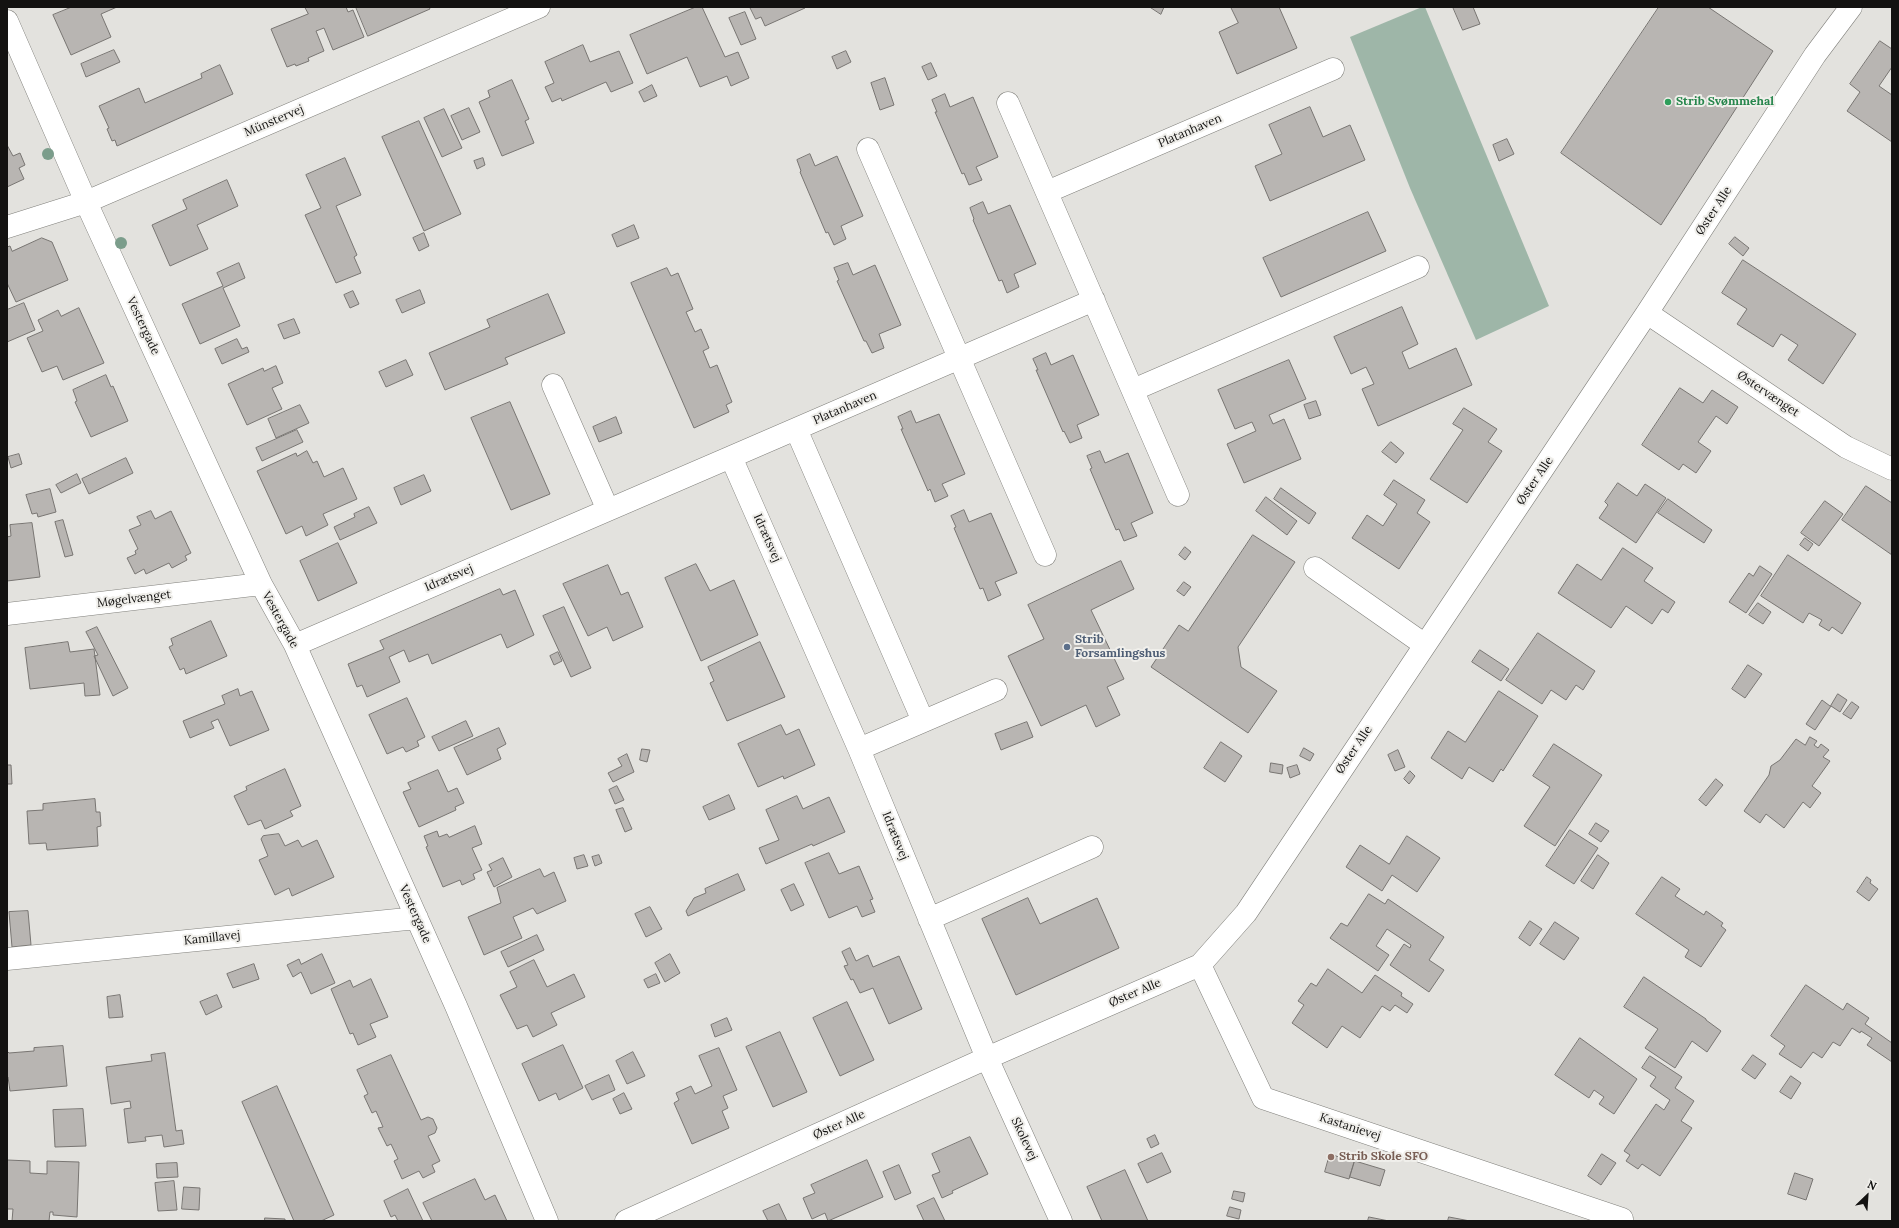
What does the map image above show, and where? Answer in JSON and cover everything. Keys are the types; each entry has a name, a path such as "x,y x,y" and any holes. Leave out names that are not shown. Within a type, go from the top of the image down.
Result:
{"street":[{"name":"Münstervej","path":"7,228 86,202 539,7"},
{"name":"Øster Alle","path":"626,1221 987,1058 1200,965 1246,913 1647,313 1815,55 1851,7"},
{"name":"Vestergade","path":"7,21 86,202 261,584 295,645 456,1006 547,1221"},
{"name":"Platanhaven","path":"1047,192 1333,69"},
{"path":"1008,103 1178,495"},
{"path":"868,148 1045,555"},
{"path":"1133,390 1418,267"},
{"name":"Platanhaven","path":"731,457 1094,300"},
{"name":"Østervænget","path":"1647,313 1846,447 1892,469"},
{"path":"553,385 608,510"},
{"path":"796,429 923,721"},
{"name":"Idrætsvej","path":"295,645 731,457 859,749 987,1058"},
{"path":"1315,568 1425,645"},
{"name":"Møgelvænget","path":"7,614 261,584"},
{"path":"859,749 996,690"},
{"path":"929,919 1092,847"},
{"name":"Kamillavej","path":"7,959 417,918"},
{"name":"Kastanievej","path":"1200,965 1263,1098 1622,1219"},
{"name":"Skolevej","path":"987,1058 1062,1221"}],"green space":[{"path":"1425,7 1549,306 1476,340 1410,188 1350,37"}],"building":[{"path":"72,7 117,7 101,14 111,37 71,55 53,15"},
{"path":"305,7 346,7 348,12 353,10 364,37 333,50 324,28 316,31 324,51 308,58 309,61 296,66 295,64 287,67 271,29 308,14"},
{"path":"356,7 429,7 430,9 368,36"},
{"path":"696,7 702,7 725,57 738,52 749,78 731,86 727,76 700,87 687,57 647,74 630,35"},
{"path":"750,7 805,8 765,26 761,17 756,19"},
{"path":"1150,7 1164,7 1161,14"},
{"path":"1231,7 1279,7 1297,48 1237,74 1219,32 1238,23"},
{"path":"1453,7 1473,7 1480,24 1463,30"},
{"name":"Strib Svømmehal","path":"1659,7 1708,7 1773,51 1661,225 1561,153"},
{"path":"745,12 756,39 741,45 729,18"},
{"path":"1880,41 1892,49 1892,67 1879,86 1892,95 1892,142 1847,111 1860,92 1850,84"},
{"path":"583,45 590,62 619,51 633,83 611,92 606,82 562,101 561,98 552,102 545,87 554,83 545,62"},
{"path":"114,50 120,62 86,77 81,64"},
{"path":"846,51 851,62 837,69 832,57"},
{"path":"931,63 937,76 928,80 922,67"},
{"path":"220,65 233,94 117,146 115,140 112,141 107,129 109,128 99,106 139,88 145,103 202,78 201,74"},
{"path":"885,78 894,105 880,110 871,83"},
{"path":"512,80 529,119 525,121 534,143 502,156 479,102 490,97 488,91"},
{"path":"652,85 657,96 644,102 639,92"},
{"path":"945,94 950,107 973,97 998,157 976,167 982,180 969,185 964,173 962,174 935,112 937,112 932,100"},
{"path":"1310,107 1323,137 1350,125 1365,160 1270,201 1255,166 1282,154 1269,125"},
{"path":"469,108 480,132 462,140 451,116"},
{"path":"444,109 462,148 442,157 424,118"},
{"path":"419,121 461,214 424,231 382,137"},
{"path":"1507,139 1514,154 1499,161 1493,145"},
{"path":"7,145 13,156 20,153 25,165 19,168 24,179 7,187"},
{"path":"810,154 815,166 837,156 863,216 841,226 846,239 834,245 828,232 826,233 800,172 801,171 797,160"},
{"path":"345,158 361,195 336,206 357,255 354,257 361,273 336,283 305,215 321,208 306,175"},
{"path":"483,158 485,165 477,169 474,161"},
{"path":"227,180 238,206 197,225 208,249 170,266 152,225 187,209 183,200"},
{"path":"983,202 988,214 1010,205 1036,264 1014,274 1019,287 1007,293 1002,280 999,281 973,220 974,219 970,208"},
{"path":"1368,212 1386,251 1281,297 1263,258"},
{"path":"634,225 639,238 617,247 612,235"},
{"path":"424,233 429,246 419,251 413,238"},
{"path":"1735,237 1749,248 1743,256 1729,244"},
{"path":"42,238 52,242 68,280 16,302 7,283 7,247 10,246 12,251"},
{"path":"1743,260 1856,334 1823,384 1788,360 1798,345 1781,334 1773,347 1737,324 1747,309 1722,293"},
{"path":"239,263 245,278 223,288 240,326 200,344 182,304 223,286 217,273"},
{"path":"848,263 853,275 875,265 901,325 879,334 884,348 872,353 866,341 864,341 837,281 839,280 834,268"},
{"path":"667,268 671,276 678,273 693,309 686,312 695,332 701,329 709,348 703,351 710,368 717,365 732,402 726,405 729,412 694,428 631,283"},
{"path":"420,290 425,303 402,313 396,300"},
{"path":"353,291 359,304 350,308 344,295"},
{"path":"548,294 565,333 505,358 508,364 445,390 429,353 490,327 487,320"},
{"path":"24,303 35,330 7,342 7,310"},
{"path":"1402,307 1418,344 1402,352 1409,369 1456,348 1472,385 1378,426 1362,389 1374,384 1366,367 1351,374 1334,337"},
{"path":"79,308 104,363 63,380 57,366 42,372 27,338 43,331 38,320 58,310 61,316"},
{"path":"294,319 300,333 284,339 278,325"},
{"path":"237,339 242,349 247,347 249,352 222,364 215,349"},
{"path":"1046,353 1051,365 1073,355 1099,415 1077,425 1082,438 1070,443 1064,431 1063,432 1036,370 1038,370 1033,359"},
{"path":"406,360 413,375 386,387 379,372"},
{"path":"1289,360 1306,399 1269,415 1273,424 1284,419 1301,459 1244,483 1227,444 1256,431 1252,422 1235,429 1218,390"},
{"path":"276,366 283,383 272,388 282,409 247,425 228,384 263,368 264,371"},
{"path":"106,375 111,387 113,386 128,421 91,437 75,402 77,401 73,390"},
{"path":"1680,388 1703,403 1712,390 1738,407 1727,424 1716,416 1698,442 1711,451 1696,473 1683,464 1679,470 1642,445"},
{"path":"1316,401 1321,415 1309,419 1304,405"},
{"path":"510,402 550,494 511,510 471,418"},
{"path":"300,405 309,423 276,438 268,419"},
{"path":"1464,408 1497,429 1488,442 1502,451 1467,503 1430,479 1463,430 1453,424"},
{"path":"911,411 916,423 939,414 965,474 942,484 948,496 935,502 930,489 928,491 901,429 903,429 898,417"},
{"path":"616,417 622,433 599,442 593,427"},
{"path":"297,430 303,442 262,461 256,448"},
{"path":"1391,442 1404,453 1396,463 1382,452"},
{"path":"307,451 313,463 317,461 324,477 343,468 357,499 323,514 328,525 306,536 302,526 286,534 257,471 296,453 297,456"},
{"path":"1100,451 1105,463 1128,453 1153,513 1131,523 1137,536 1124,541 1119,529 1116,530 1090,469 1092,468 1087,456"},
{"path":"19,454 22,464 11,468 8,457"},
{"path":"126,458 133,473 89,494 82,479"},
{"path":"77,474 81,483 61,493 56,485"},
{"path":"424,475 431,491 401,505 394,488"},
{"path":"1394,480 1425,500 1417,513 1430,522 1399,569 1352,538 1367,515 1383,526 1397,504 1384,495"},
{"path":"1618,483 1637,496 1645,484 1666,498 1636,543 1599,518 1608,505 1605,502"},
{"path":"1866,486 1892,503 1892,555 1842,520"},
{"path":"1281,488 1316,513 1309,524 1274,499"},
{"path":"50,489 56,512 38,517 37,513 32,514 26,495"},
{"path":"1266,497 1297,521 1287,535 1256,511"},
{"path":"1668,499 1712,530 1704,543 1658,513"},
{"path":"1825,501 1843,514 1819,546 1801,533"},
{"path":"369,507 377,523 340,540 334,527 355,517 354,514"},
{"path":"964,510 969,522 991,513 1017,573 995,582 1001,595 988,601 983,588 980,589 954,528 956,527 951,516"},
{"path":"151,511 155,519 171,511 191,553 185,556 187,560 172,568 169,563 146,574 144,569 135,574 127,558 136,554 135,551 138,549 129,530 141,525 137,517"},
{"path":"63,520 73,555 65,557 55,522"},
{"path":"32,523 40,577 7,581 7,537 11,536 10,525"},
{"path":"1253,535 1295,562 1238,647 1241,667 1277,691 1248,733 1151,667 1179,625 1188,631"},
{"path":"1805,538 1813,544 1808,551 1800,545"},
{"path":"338,543 357,583 318,601 300,561"},
{"path":"1185,547 1191,552 1185,560 1179,555"},
{"path":"1623,548 1653,568 1644,581 1675,602 1668,613 1662,609 1652,624 1626,606 1611,628 1558,593 1577,564 1601,580"},
{"path":"1788,555 1861,603 1842,634 1832,627 1829,631 1819,625 1822,620 1809,613 1803,623 1761,596"},
{"name":"Strib Forsamlingshus","path":"1121,561 1134,589 1091,610 1124,679 1107,687 1120,715 1096,727 1086,705 1041,726 1008,656 1044,639 1028,605"},
{"path":"696,564 710,591 734,580 758,635 701,661 665,578"},
{"path":"608,565 621,595 628,592 643,627 613,641 607,627 588,636 563,584"},
{"path":"1760,566 1772,574 1746,613 1729,602 1749,573 1753,576"},
{"path":"1184,582 1191,587 1184,596 1177,591"},
{"path":"500,589 503,595 515,590 534,635 507,648 501,634 432,664 428,654 409,662 404,650 389,657 400,682 367,697 362,685 357,687 348,664 384,649 380,641"},
{"path":"1758,603 1771,612 1763,624 1749,615"},
{"path":"564,607 591,668 571,677 543,616"},
{"path":"211,621 227,656 186,674 184,668 180,670 169,647 173,645 171,639"},
{"path":"97,627 128,688 113,696 94,656 98,655 86,632"},
{"path":"1538,633 1595,671 1583,690 1576,685 1566,700 1551,690 1542,704 1506,680"},
{"path":"68,642 70,652 94,649 100,695 85,696 84,683 30,689 25,648"},
{"path":"760,642 785,697 727,721 710,683 714,681 708,667"},
{"path":"1480,650 1509,669 1501,681 1472,662"},
{"path":"558,652 562,661 554,665 550,656"},
{"path":"1748,665 1762,674 1745,698 1732,689"},
{"path":"238,689 240,696 252,691 269,730 230,746 218,719 211,722 214,728 190,738 183,721 225,704 222,696"},
{"path":"1499,691 1538,716 1503,771 1501,769 1493,782 1469,767 1462,779 1431,758 1448,731 1465,742"},
{"path":"1838,694 1847,700 1840,712 1831,706 1815,730 1806,724 1822,700 1830,706"},
{"path":"407,698 425,737 417,741 419,746 406,752 403,747 387,754 369,715"},
{"path":"1852,702 1859,707 1851,719 1843,714"},
{"path":"466,721 473,736 439,751 432,737"},
{"path":"1027,722 1033,737 1001,750 995,734"},
{"path":"781,725 786,735 799,729 815,765 784,779 783,776 758,787 738,744"},
{"path":"499,728 506,744 497,749 501,759 467,775 454,748"},
{"path":"1810,737 1817,741 1814,745 1818,748 1821,744 1829,750 1823,757 1830,761 1812,786 1821,793 1810,808 1803,802 1784,828 1766,814 1760,823 1744,811 1769,775 1771,766 1780,760 1796,739 1805,745"},
{"path":"1221,742 1242,756 1225,782 1204,768"},
{"path":"1554,744 1602,775 1555,846 1524,826 1550,787 1533,776"},
{"path":"1304,748 1314,754 1310,761 1300,756"},
{"path":"642,749 650,750 647,762 640,760"},
{"path":"1398,750 1405,767 1395,771 1388,755"},
{"path":"627,754 634,772 613,782 608,773 622,766 618,759"},
{"path":"1271,763 1283,765 1282,774 1270,772"},
{"path":"7,765 11,765 12,784 7,784"},
{"path":"1297,765 1300,774 1290,778 1287,768"},
{"path":"285,769 301,806 290,811 293,816 265,829 261,820 248,825 234,796 247,790 246,787"},
{"path":"438,770 448,792 457,788 464,803 455,807 456,810 419,827 403,792 411,789 408,783"},
{"path":"1410,771 1415,776 1409,784 1404,779"},
{"path":"1716,779 1723,785 1706,806 1699,800"},
{"path":"617,786 624,800 615,804 609,790"},
{"path":"729,795 735,809 709,820 703,807"},
{"path":"797,796 803,809 829,797 845,832 813,846 812,844 766,864 759,848 779,840 766,810"},
{"path":"95,799 96,812 100,812 101,826 97,827 98,846 47,850 46,843 29,844 27,811 43,810 43,804"},
{"path":"623,808 632,829 625,832 616,810"},
{"path":"1596,823 1609,831 1601,842 1589,834"},
{"path":"475,826 482,844 472,848 482,870 473,874 475,879 462,885 460,880 443,887 426,847 428,846 424,836 437,831 439,837 447,834 449,837"},
{"path":"1570,830 1598,848 1574,884 1546,866"},
{"path":"279,834 285,846 298,840 302,847 317,840 334,877 292,896 289,888 275,895 259,860 268,856 261,839 263,836"},
{"path":"1407,836 1440,858 1417,892 1392,875 1382,891 1346,867 1360,845 1389,864"},
{"path":"829,853 839,874 859,866 873,899 870,900 875,912 862,917 857,906 829,918 805,863"},
{"path":"584,855 588,866 577,869 574,858"},
{"path":"599,855 602,863 595,866 592,857"},
{"path":"1598,855 1609,863 1593,889 1581,881"},
{"path":"503,858 512,877 494,887 487,872 492,870 489,865"},
{"path":"540,869 544,877 554,872 566,901 537,914 533,908 513,917 522,938 484,955 468,917 501,903 497,888"},
{"path":"738,874 745,890 688,916 686,911 694,898 706,893 705,889"},
{"path":"1662,877 1680,889 1675,896 1704,915 1706,911 1723,923 1721,926 1726,930 1701,967 1685,957 1689,950 1636,914"},
{"path":"1867,877 1871,880 1870,883 1878,889 1869,901 1857,892"},
{"path":"794,884 804,905 791,911 781,890"},
{"path":"1369,894 1385,904 1388,899 1444,937 1429,960 1444,970 1429,992 1390,965 1404,944 1410,948 1411,945 1387,929 1376,946 1389,955 1378,971 1330,938 1341,923 1347,926"},
{"path":"1028,898 1040,924 1097,898 1119,948 1016,995 982,919"},
{"path":"650,907 662,929 646,937 635,914"},
{"path":"28,911 31,945 12,947 9,912"},
{"path":"1530,921 1542,929 1530,946 1519,938"},
{"path":"1555,922 1579,938 1564,960 1540,944"},
{"path":"537,935 544,950 508,967 501,952"},
{"path":"850,948 856,961 868,955 873,967 899,956 922,1009 889,1024 873,988 860,993 853,979 851,980 844,966 848,965 842,952"},
{"path":"322,954 335,983 311,994 301,972 293,977 287,965 299,959 301,964"},
{"path":"670,954 680,973 665,982 655,963"},
{"path":"534,960 547,987 574,974 585,997 551,1013 557,1025 533,1037 527,1025 517,1029 500,995 517,987 510,972"},
{"path":"254,964 259,979 233,988 227,974"},
{"path":"1328,969 1362,993 1375,975 1402,993 1401,996 1413,1004 1407,1013 1395,1005 1390,1011 1382,1006 1360,1038 1342,1026 1327,1048 1292,1023 1304,1005 1298,1001 1311,983 1316,986"},
{"path":"656,974 660,983 648,988 644,980"},
{"path":"1644,977 1706,1019 1721,1031 1707,1052 1692,1041 1675,1068 1645,1048 1658,1029 1624,1007"},
{"path":"371,979 388,1017 370,1024 376,1037 358,1045 353,1033 350,1034 331,989 350,980 353,987"},
{"path":"1806,985 1843,1010 1847,1003 1869,1018 1865,1024 1892,1043 1892,1062 1867,1045 1872,1038 1861,1031 1860,1033 1852,1028 1840,1046 1833,1042 1822,1058 1813,1052 1801,1068 1779,1054 1785,1046 1771,1036"},
{"path":"120,995 123,1017 109,1018 107,997"},
{"path":"217,995 222,1007 206,1015 200,1002"},
{"path":"847,1002 874,1060 840,1076 813,1018"},
{"path":"727,1018 732,1030 715,1037 711,1025"},
{"path":"780,1032 807,1092 773,1107 746,1047"},
{"path":"1580,1038 1637,1079 1614,1114 1599,1104 1604,1097 1594,1090 1589,1098 1555,1075"},
{"path":"563,1045 583,1088 559,1100 556,1093 539,1101 522,1064"},
{"path":"63,1046 67,1086 10,1091 7,1077 7,1051 9,1053 34,1051 34,1048"},
{"path":"719,1048 737,1090 723,1096 728,1108 722,1111 729,1128 692,1144 674,1103 679,1100 676,1093 691,1086 695,1094 712,1086 699,1056"},
{"path":"633,1052 645,1076 627,1084 616,1061"},
{"path":"165,1053 176,1131 182,1130 184,1144 164,1147 162,1135 145,1137 146,1141 128,1143 124,1109 131,1108 130,1101 111,1104 106,1067 152,1061 151,1055"},
{"path":"391,1055 421,1120 428,1117 433,1119 437,1128 435,1133 428,1136 440,1161 432,1165 435,1172 423,1178 419,1171 402,1179 394,1161 398,1159 391,1144 387,1146 378,1128 383,1127 376,1111 372,1113 364,1096 368,1094 357,1070"},
{"path":"1753,1055 1766,1064 1755,1079 1742,1070"},
{"path":"1650,1056 1682,1077 1675,1088 1694,1101 1681,1121 1692,1128 1660,1176 1642,1164 1638,1169 1626,1161 1630,1155 1624,1151 1656,1104 1664,1110 1670,1100 1650,1086 1656,1077 1642,1068"},
{"path":"609,1075 615,1090 592,1100 585,1086"},
{"path":"1791,1076 1801,1083 1791,1099 1780,1092"},
{"path":"277,1086 334,1215 321,1221 294,1221 242,1102"},
{"path":"624,1093 632,1109 620,1114 613,1099"},
{"path":"83,1109 86,1146 55,1147 53,1110"},
{"path":"1155,1135 1159,1144 1151,1148 1147,1139"},
{"path":"970,1137 988,1174 952,1191 953,1193 942,1198 932,1175 940,1172 932,1154"},
{"path":"1162,1153 1171,1172 1147,1183 1138,1164"},
{"path":"1330,1154 1354,1162 1349,1179 1325,1172"},
{"path":"1602,1154 1616,1163 1601,1185 1588,1176"},
{"path":"7,1160 30,1161 30,1173 47,1174 47,1161 79,1162 77,1217 53,1215 53,1212 50,1212 49,1221 12,1221 13,1209 7,1209"},
{"path":"867,1160 883,1197 828,1221 825,1213 812,1219 803,1198 815,1193 811,1185"},
{"path":"1355,1161 1385,1170 1380,1186 1350,1177"},
{"path":"177,1163 178,1177 157,1178 156,1164"},
{"path":"899,1165 911,1193 895,1200 883,1172"},
{"path":"1125,1170 1148,1221 1102,1221 1087,1187"},
{"path":"1795,1173 1813,1179 1806,1200 1788,1194"},
{"path":"475,1179 485,1200 495,1195 507,1221 432,1221 423,1203"},
{"path":"174,1181 177,1210 158,1211 155,1183"},
{"path":"184,1187 200,1188 199,1210 182,1209"},
{"path":"408,1189 423,1221 398,1221 395,1215 391,1217 384,1201"},
{"path":"1234,1191 1245,1193 1243,1202 1232,1199"},
{"path":"934,1198 945,1221 924,1221 917,1206"},
{"path":"779,1204 787,1221 768,1221 763,1211"},
{"path":"1230,1207 1241,1210 1239,1219 1227,1216"},
{"path":"1369,1217 1389,1221 1368,1221"},
{"path":"1449,1217 1470,1221 1448,1221"},
{"path":"265,1218 285,1219 285,1221 265,1221"}],"place":[{"name":"Strib Svømmehal","path":"1668,102"},
{"name":"Strib Forsamlingshus","path":"1067,647"},
{"name":"Strib Skole SFO","path":"1331,1157"}]}
